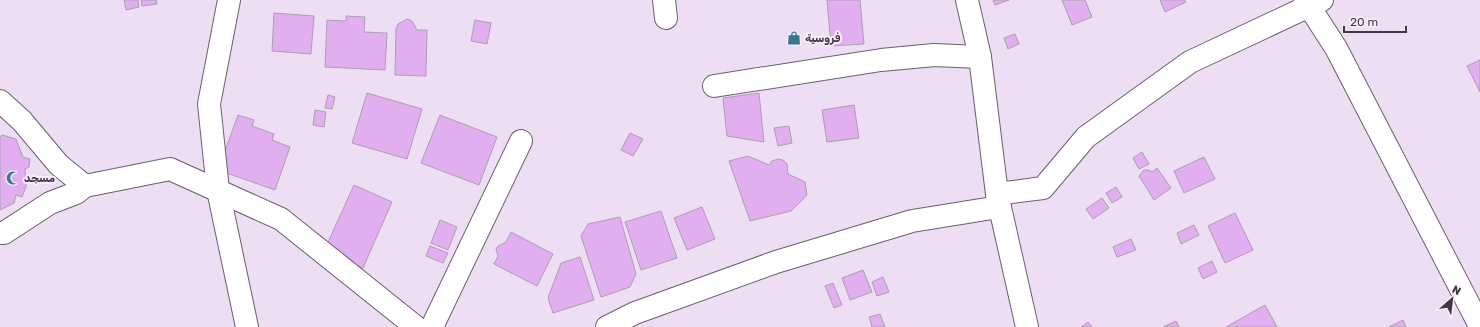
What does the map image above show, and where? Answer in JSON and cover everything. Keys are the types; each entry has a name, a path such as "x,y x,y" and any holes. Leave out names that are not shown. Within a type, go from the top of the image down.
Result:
{"street":[{"path":"229,0 209,104 218,190 247,327"},
{"path":"967,0 980,57 998,200 1027,327"},
{"path":"608,327 635,314 776,262 912,221 1043,188 1086,137 1190,62 1312,2 1480,326"},
{"path":"714,86 881,60 934,55 980,57"},
{"path":"2,102 22,121 59,164 85,186"},
{"path":"432,327 521,141"},
{"path":"0,233 4,233 50,203 76,193 85,186 170,169 281,219 416,327"}],"building":[{"path":"124,0 138,0 139,7 126,10"},
{"path":"141,0 156,0 157,4 142,6"},
{"path":"827,0 860,0 864,44 831,46"},
{"path":"993,0 1009,0 995,5"},
{"path":"1062,0 1085,0 1092,17 1072,25"},
{"path":"1160,0 1184,0 1186,2 1165,12"},
{"path":"274,13 314,16 311,54 272,51"},
{"path":"346,16 365,17 364,32 387,33 385,70 325,67 327,20 346,21"},
{"path":"407,19 412,21 417,30 427,30 426,76 395,75 396,29 398,24"},
{"path":"475,20 491,23 487,44 471,41"},
{"path":"1015,34 1019,44 1008,49 1004,38"},
{"path":"1480,60 1480,92 1467,66"},
{"path":"367,93 422,109 407,159 352,143"},
{"path":"759,93 764,142 727,136 723,98"},
{"path":"328,95 335,97 332,109 325,108"},
{"path":"854,105 859,138 827,142 822,110"},
{"path":"315,110 326,112 324,127 313,125"},
{"path":"238,115 254,120 252,126 274,134 272,140 290,147 275,190 218,170"},
{"path":"440,115 497,137 479,185 421,163"},
{"path":"789,126 792,143 778,146 774,128"},
{"path":"630,133 643,139 633,156 621,150"},
{"name":"مسجد","path":"2,135 16,139 23,157 30,159 29,167 25,169 26,187 22,197 16,195 14,203 0,210 0,137"},
{"path":"1142,152 1149,164 1139,169 1133,158"},
{"path":"748,156 769,165 772,161 778,159 783,160 787,164 788,174 805,182 807,195 791,211 750,221 729,161"},
{"path":"1204,157 1215,179 1184,193 1174,171"},
{"path":"1157,168 1171,188 1154,200 1139,176 1144,170 1149,170 1152,172"},
{"path":"354,185 392,202 363,268 324,251"},
{"path":"1116,187 1122,197 1112,203 1106,193"},
{"path":"1102,198 1109,208 1093,219 1086,209"},
{"path":"702,207 715,239 687,250 674,218"},
{"path":"661,211 677,258 641,270 625,222"},
{"path":"1235,213 1253,250 1225,263 1208,226"},
{"path":"620,217 636,274 630,287 601,297 581,236 588,224"},
{"path":"440,220 457,227 448,250 431,243"},
{"path":"1194,225 1199,235 1181,244 1177,233"},
{"path":"511,232 553,254 537,286 494,264 498,256 496,249 498,246 506,242"},
{"path":"1131,239 1136,250 1117,257 1113,247"},
{"path":"430,246 448,253 443,263 426,256"},
{"path":"580,257 594,300 553,313 548,298 561,263"},
{"path":"1212,261 1217,272 1203,279 1198,268"},
{"path":"863,270 872,292 850,300 842,278"},
{"path":"883,277 889,292 877,296 872,282"},
{"path":"833,283 842,305 834,308 825,286"},
{"path":"1265,305 1277,327 1226,327"},
{"path":"880,314 885,327 872,327 869,317"},
{"path":"1403,320 1406,327 1389,327"},
{"path":"1176,321 1179,327 1163,327"},
{"path":"1088,322 1092,327 1081,327"}],"place":[{"name":"فروسية","path":"794,38"},
{"name":"مسجد","path":"13,178"}]}
